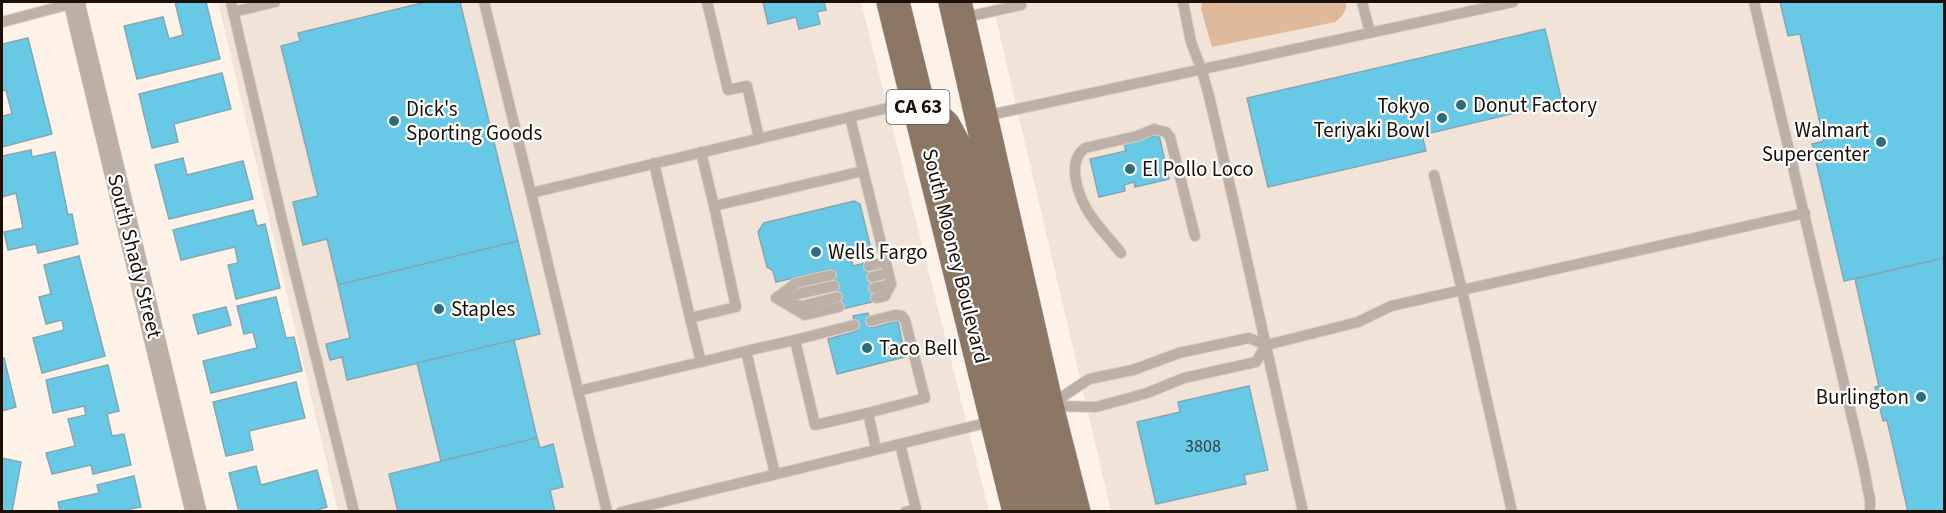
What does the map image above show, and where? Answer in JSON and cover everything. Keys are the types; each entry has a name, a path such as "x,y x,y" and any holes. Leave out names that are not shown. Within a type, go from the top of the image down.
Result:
{"main road":[{"name":"South Mooney Boulevard","path":"893,2 1019,512"},
{"name":"CA 63","path":"957,10 1047,406 1074,512"},
{"path":"916,101 944,126 957,150 1016,389 1030,403 1047,406"},
{"path":"998,420 1012,421 1019,425 1028,437 1048,512"}],"street":[{"name":"South Shady Street","path":"74,2 196,512"}],"lane":[{"path":"2,22 74,2"},
{"path":"275,2 232,7 354,512"},
{"path":"484,2 607,512"},
{"path":"707,2 728,90 747,86 759,138"},
{"path":"957,10 1021,5 1021,2"},
{"path":"1183,2 1191,42 1202,70 1304,512"},
{"path":"1362,2 1370,32"},
{"path":"981,117 1513,2"},
{"path":"1754,2 1863,464 1870,512"},
{"path":"531,193 916,101"},
{"path":"850,117 888,273 885,296 873,282 888,273"},
{"path":"1121,253 1086,209 1077,180 1075,159 1078,153 1085,148 1137,136 1154,129 1166,132 1170,137 1195,236"},
{"path":"690,318 736,307 701,152"},
{"path":"654,163 701,362"},
{"path":"714,206 863,171"},
{"path":"1434,175 1512,512"},
{"path":"1047,406 1089,379 1133,370 1179,353 1249,338 1266,345 1358,322 1390,306 1805,213"},
{"path":"796,283 835,291 802,306 776,298 796,283"},
{"path":"795,340 815,425 925,398 905,320 902,316 895,315 871,321"},
{"path":"578,391 854,325"},
{"path":"1047,406 1096,407 1147,393 1184,378 1256,362 1266,345"},
{"path":"746,351 775,474"},
{"path":"868,413 876,449"},
{"path":"621,512 998,420"},
{"path":"900,444 916,509 905,512"}],"shaded area":[{"path":"218,2 861,2 989,511 338,511"},
{"path":"992,2 1944,2 1944,511 1111,511"},
{"path":"1202,2 1346,2 1346,8 1335,22 1212,47 1201,9"}],"building":[{"path":"175,2 206,2 220,59 137,79 124,26 163,17 169,39 183,35"},
{"name":"Dick's Sporting Goods","path":"426,2 460,2 518,241 338,285 327,239 303,245 293,202 318,196 281,46 300,41 298,33"},
{"path":"763,2 824,2 826,10 817,12 820,24 799,29 796,17 768,24"},
{"name":"Walmart Supercenter","path":"1780,2 1944,2 1944,258 1844,281 1812,144 1824,141 1800,34 1788,36"},
{"path":"1545,29 1562,102 1422,135 1426,151 1268,187 1247,98"},
{"path":"28,38 52,134 2,147 2,116 12,114 6,90 2,91 2,44"},
{"path":"222,73 231,109 174,124 178,142 152,148 139,94"},
{"name":"El Pollo Loco","path":"1159,135 1169,179 1135,187 1134,182 1124,185 1125,191 1099,197 1090,159 1126,151 1124,143"},
{"path":"31,150 32,157 55,152 68,215 72,214 78,244 38,253 36,244 8,250 4,232 23,228 16,193 2,197 2,156"},
{"path":"183,158 187,175 243,161 253,199 169,219 155,165"},
{"name":"Wells Fargo","path":"854,201 860,204 871,249 866,256 851,260 853,266 866,263 876,301 842,309 832,269 776,282 773,271 767,267 758,232 764,223"},
{"path":"253,210 257,226 265,224 280,288 236,299 228,265 238,263 235,247 181,260 173,230"},
{"name":"Staples","path":"518,241 540,334 347,380 342,357 330,360 326,344 350,338 338,285"},
{"path":"79,256 105,356 42,373 33,338 64,330 62,320 46,324 39,297 51,294 44,265"},
{"path":"1944,258 1944,512 1908,512 1887,420 1883,421 1875,387 1879,386 1855,279"},
{"path":"276,297 286,338 294,337 302,371 211,393 203,361 257,348 253,332 244,334 237,306"},
{"path":"226,307 231,325 198,334 193,315"},
{"name":"Taco Bell","path":"868,313 872,328 898,321 905,357 837,374 828,339 857,331 853,316"},
{"path":"514,340 537,438 441,461 417,363"},
{"path":"4,358 16,407 2,411 2,359"},
{"path":"108,365 119,411 107,414 112,436 124,434 131,465 93,474 91,465 52,474 46,453 75,446 68,419 86,415 84,406 53,413 46,380"},
{"path":"296,382 305,418 249,431 253,450 226,456 213,402"},
{"path":"1249,386 1268,470 1244,475 1246,484 1156,504 1137,422 1180,412 1178,402"},
{"path":"537,438 540,448 553,444 563,487 550,490 555,512 398,512 389,474"},
{"path":"2,458 21,462 12,512 2,512"},
{"path":"256,466 261,485 317,470 327,507 310,512 239,512 229,473"},
{"path":"134,476 141,507 130,509 130,512 60,512 58,502 99,493 97,485"}],"place":[{"name":"Donut Factory","path":"1461,105"},
{"name":"Tokyo Teriyaki Bowl","path":"1442,118"},
{"name":"Dick's Sporting Goods","path":"394,121"},
{"name":"Walmart Supercenter","path":"1881,142"},
{"name":"El Pollo Loco","path":"1130,169"},
{"name":"Wells Fargo","path":"816,252"},
{"name":"Staples","path":"439,309"},
{"name":"Taco Bell","path":"867,348"},
{"name":"Burlington","path":"1921,397"}]}
